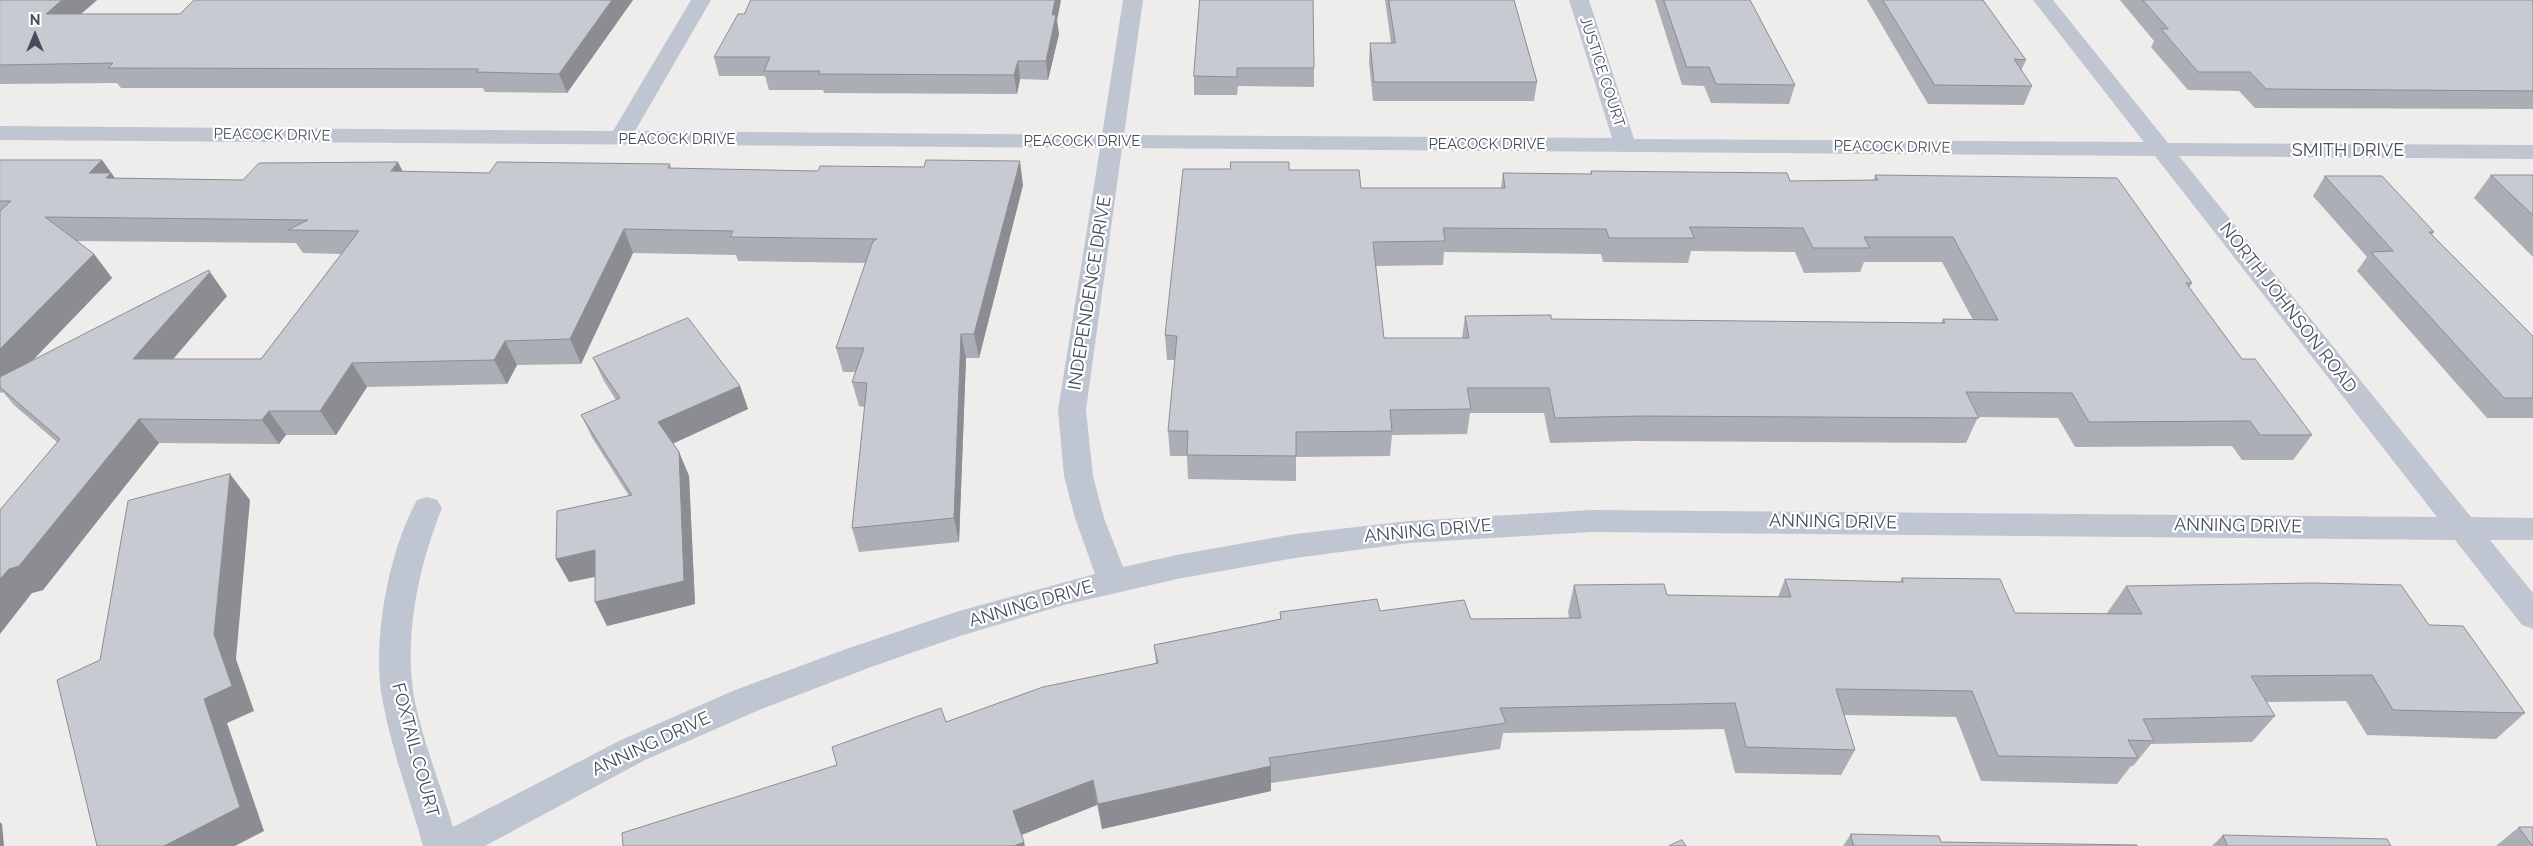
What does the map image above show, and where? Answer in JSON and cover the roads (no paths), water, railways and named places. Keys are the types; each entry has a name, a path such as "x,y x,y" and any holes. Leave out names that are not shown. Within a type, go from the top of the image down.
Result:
{"street":[{"path":"620,138 700,0"},
{"name":"INDEPENDENCE DRIVE","path":"1113,581 1081,494 1072,437 1075,385 1133,0"},
{"name":"JUSTICE COURT","path":"1579,0 1625,145"},
{"name":"NORTH JOHNSON ROAD","path":"2043,0 2533,616"},
{"name":"PEACOCK DRIVE","path":"0,133 2163,150"},
{"name":"SMITH DRIVE","path":"2163,150 2533,152"},
{"name":"FOXTAIL COURT","path":"427,508 413,543 403,581 394,662 399,703 441,846"},
{"name":"ANNING DRIVE","path":"451,846 633,750 747,700 906,641 1113,581 1295,546 1352,538 1544,522 1644,520 2533,529"}]}
